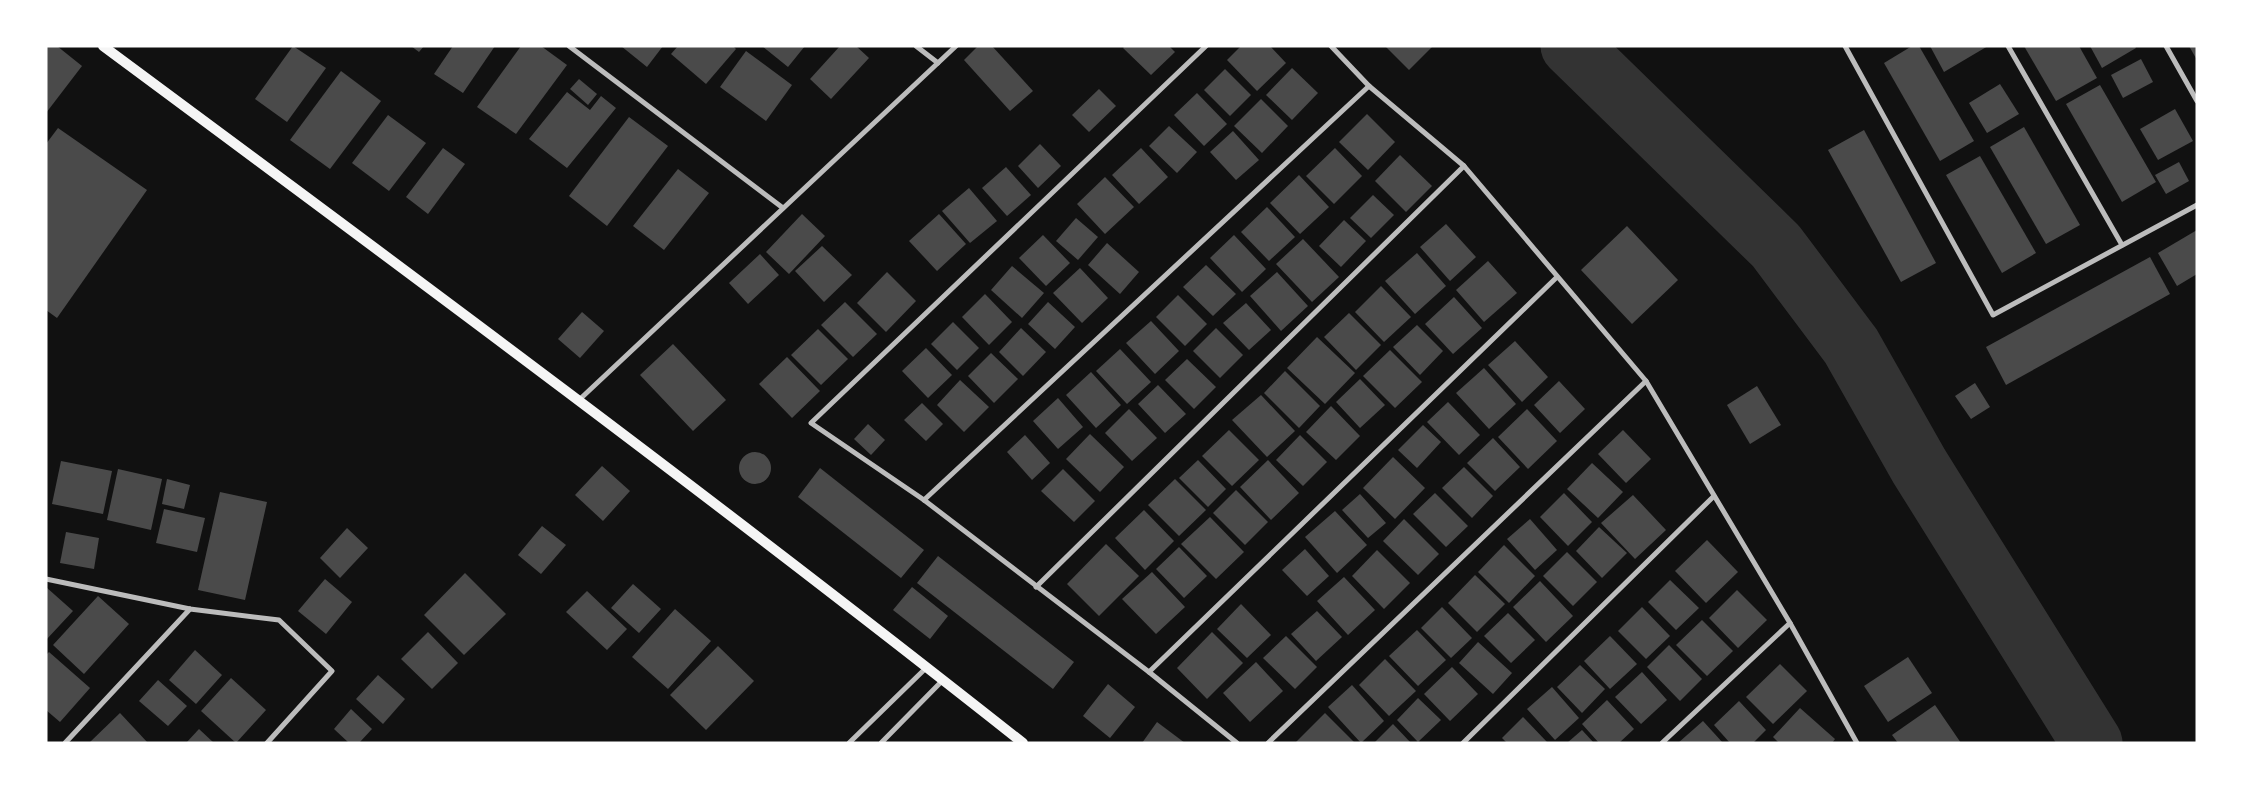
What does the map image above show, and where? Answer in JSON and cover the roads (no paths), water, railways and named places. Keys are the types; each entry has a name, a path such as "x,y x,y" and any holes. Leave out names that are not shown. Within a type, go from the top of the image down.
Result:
{"main road":[{"path":"103,46 579,400 944,680 1023,743"}],"street":[{"path":"569,46 783,208"},
{"path":"916,46 938,63"},
{"path":"579,400 956,46"},
{"path":"1206,46 811,423 924,500 1149,672 1237,743"},
{"path":"1331,46 1369,86 1464,166 1646,381 1790,623 1856,742"},
{"path":"1845,46 1992,316 2197,205"},
{"path":"2008,46 2122,245"},
{"path":"2166,46 2197,101"},
{"path":"924,500 1369,86"},
{"path":"1036,587 1464,166"},
{"path":"1149,672 1557,276"},
{"path":"1268,743 1646,381"},
{"path":"1463,743 1714,496"},
{"path":"46,579 190,609 279,620 332,671 267,743"},
{"path":"66,743 190,609"},
{"path":"1662,743 1790,623"},
{"path":"849,743 926,667"},
{"path":"880,743 944,680"}],"waterway":[{"path":"1571,46 1776,246 1851,346 1919,466 2092,743"}]}
